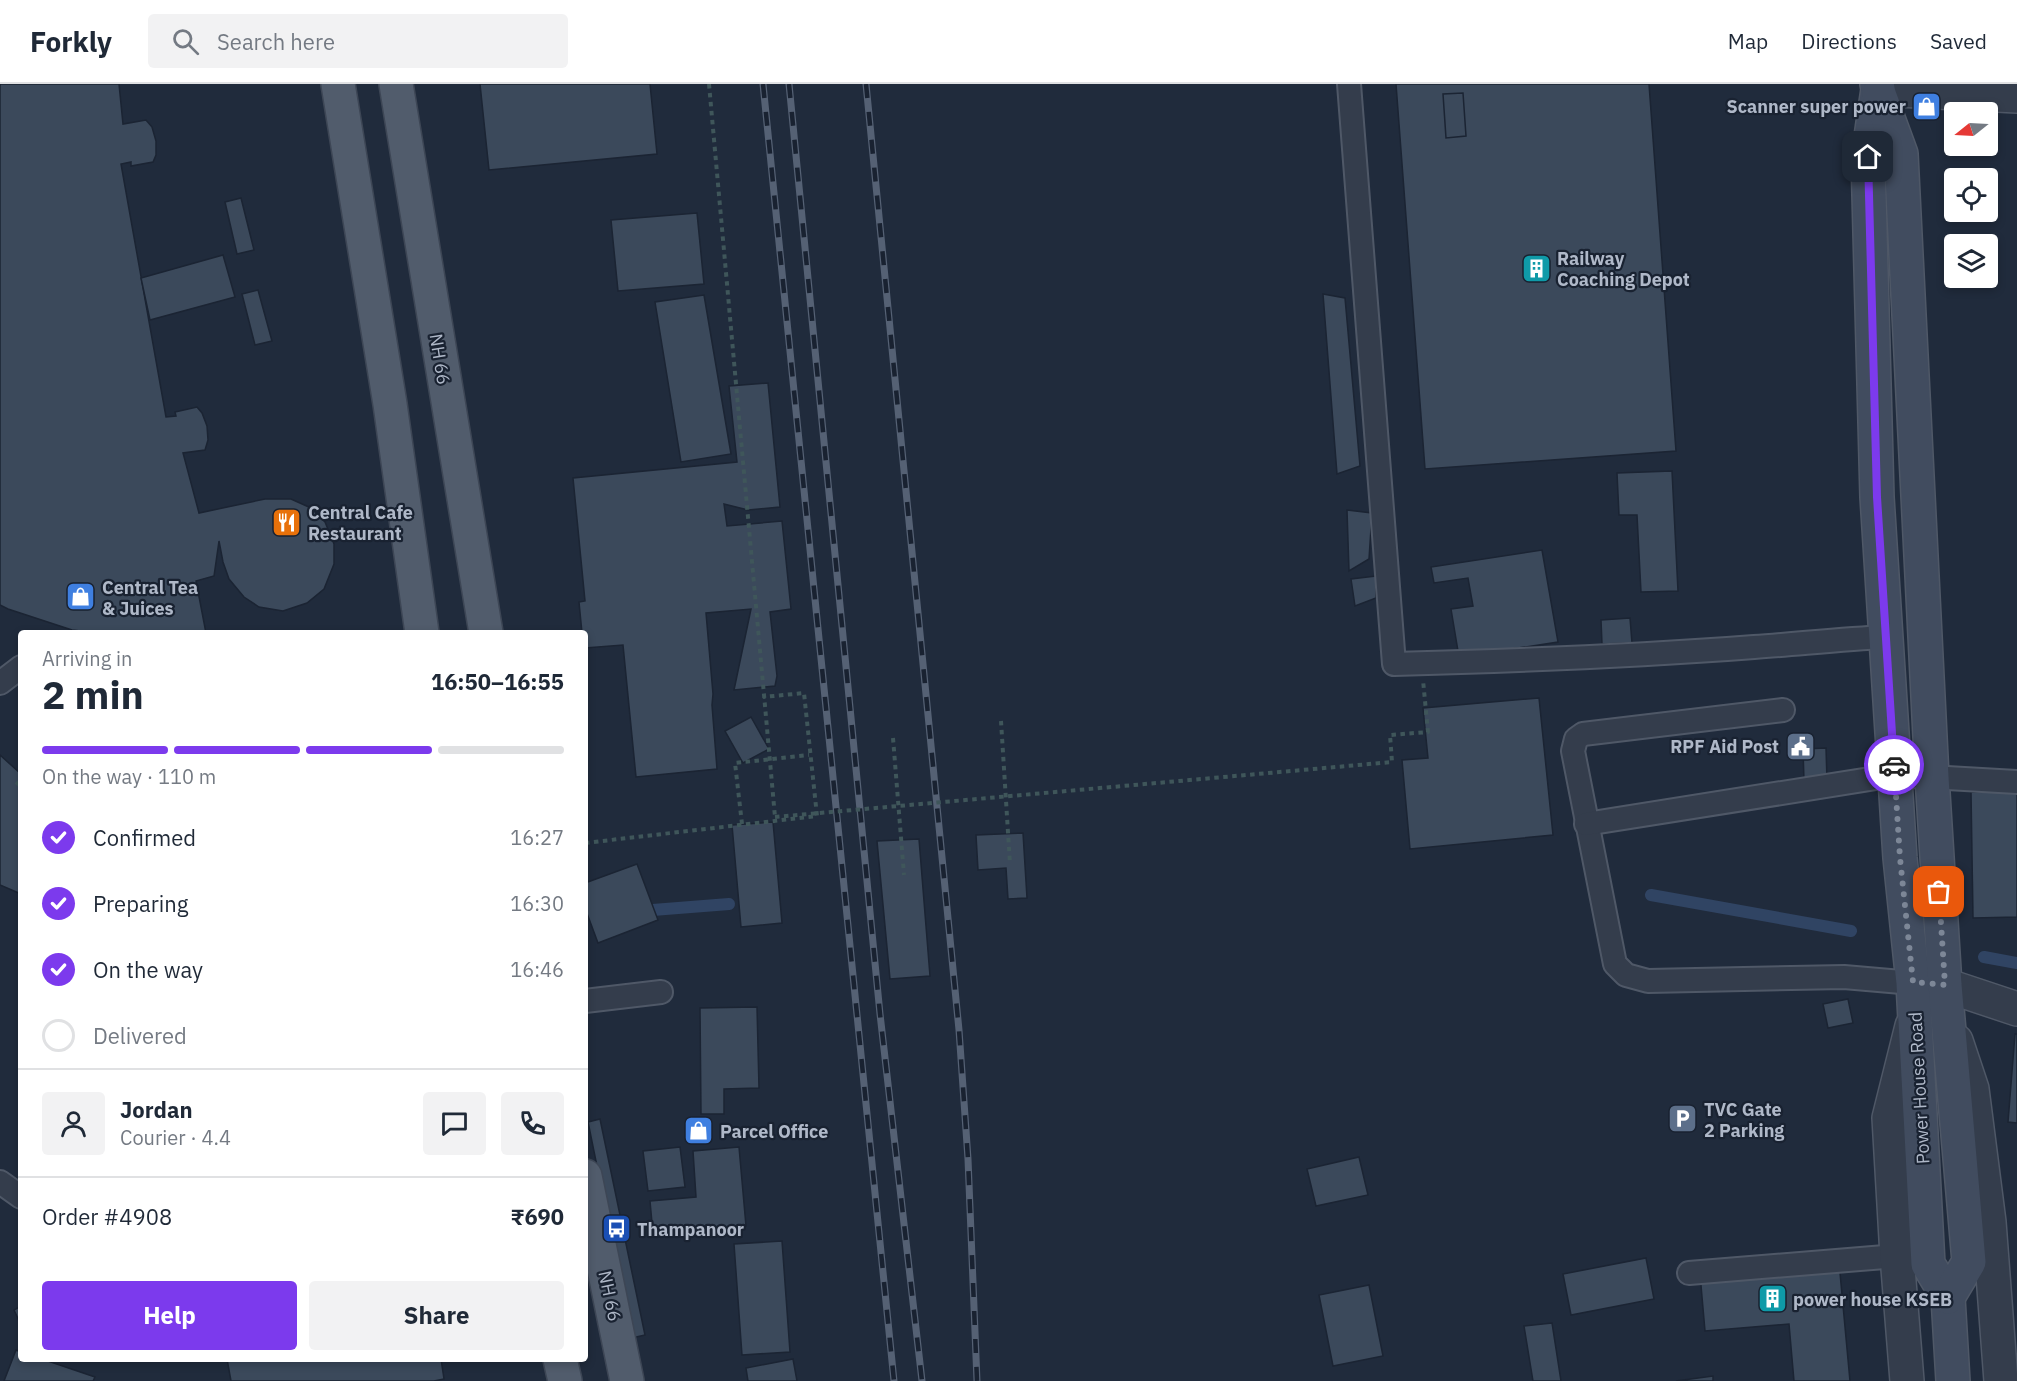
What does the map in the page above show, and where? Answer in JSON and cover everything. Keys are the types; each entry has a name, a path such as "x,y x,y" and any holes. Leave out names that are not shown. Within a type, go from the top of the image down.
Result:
{"main road":[{"path":"338,84 390,404 422,630"},
{"name":"NH 66","path":"396,84 486,630"},
{"path":"1877,87 1901,154 1932,777 1945,985 1969,1262 1948,1297 1953,1381"},
{"name":"Power House Road","path":"1877,87 1868,157 1877,497 1900,858 1913,982 1928,1264 1948,1297"},
{"name":"NH 66","path":"588,1191 627,1381"},
{"path":"561,1362 565,1381"}],"street":[{"path":"1877,87 2017,96"},
{"path":"1913,982 1945,985 2017,1009"},
{"path":"1907,1381 1889,1118 1915,1016"},
{"path":"1948,1019 1972,1089 2006,1362"}],"lane":[{"path":"1349,84 1394,664 1530,660 1886,637"},
{"path":"0,658 18,666"},
{"path":"0,682 18,669"},
{"path":"1783,710 1583,734 1576,739 1573,751 1615,964 1626,975 1648,981 1844,977 1913,982"},
{"path":"1586,824 1895,775 2017,782"},
{"path":"588,1001 661,992"},
{"path":"0,1182 18,1195"},
{"path":"1689,1274 1897,1257"}],"path":[{"path":"709,84 775,817 1392,762 1390,735 1428,732 1423,680"},
{"path":"588,843 817,816 804,693 764,697"},
{"path":"1001,721 1010,864"},
{"path":"893,738 904,875"},
{"path":"742,824 735,763 809,755"}],"building":[{"path":"0,84 119,84 123,124 146,120 152,127 156,141 156,155 153,162 131,166 131,162 121,164 166,417 176,416 175,412 197,407 207,426 208,440 205,450 183,453 199,513 265,499 291,499 311,508 325,522 334,544 334,564 324,589 307,603 283,611 259,607 244,597 229,579 219,541 214,576 196,581 205,630 72,630 0,605"},
{"path":"480,84 650,84 657,154 489,170"},
{"name":"Railway Coaching Depot","path":"1396,84 1649,84 1676,451 1425,469"},
{"path":"1463,93 1466,136 1446,138 1443,94"},
{"path":"241,198 254,250 237,254 225,202"},
{"path":"697,213 704,284 618,291 611,220"},
{"path":"223,255 235,297 150,320 141,278"},
{"path":"258,290 272,341 255,345 242,294"},
{"path":"1323,294 1345,298 1360,466 1337,474"},
{"path":"704,295 731,454 681,462 655,302"},
{"path":"768,383 780,507 748,510 724,504 727,526 782,521 791,609 770,612 777,676 775,686 734,690 751,609 706,613 717,769 636,777 623,645 588,648 588,630 582,630 579,602 585,601 573,478 737,462 729,386"},
{"path":"1672,471 1678,591 1641,592 1637,515 1619,515 1617,473"},
{"path":"1347,510 1372,513 1369,559 1349,571"},
{"path":"1542,550 1558,642 1459,657 1451,609 1473,606 1468,578 1434,583 1431,567"},
{"path":"1376,576 1376,598 1355,606 1351,579"},
{"path":"1630,618 1632,643 1602,644 1601,620"},
{"path":"1539,698 1553,835 1410,849 1402,760 1428,758 1423,708"},
{"path":"751,717 769,749 743,763 725,731"},
{"path":"1826,748 1827,780 1804,781 1803,749"},
{"path":"0,755 18,771 18,893 0,885"},
{"path":"2017,791 2017,917 1973,918 1971,792"},
{"path":"773,822 782,923 741,927 732,825"},
{"path":"1023,833 1027,898 1008,899 1006,868 978,870 976,835"},
{"path":"919,839 930,976 890,979 877,841"},
{"path":"637,864 658,920 598,943 588,916 588,882"},
{"path":"1848,999 1853,1023 1828,1028 1823,1004"},
{"path":"757,1007 759,1088 724,1089 724,1114 701,1114 700,1008"},
{"path":"2015,1034 2017,1034 2017,1123 2008,1122"},
{"name":"Thampanoor","path":"600,1119 645,1335 632,1338 588,1122"},
{"path":"680,1147 685,1187 648,1191 643,1151"},
{"path":"739,1147 746,1226 653,1234 650,1201 696,1197 693,1151"},
{"path":"1359,1157 1368,1195 1316,1206 1307,1169"},
{"path":"782,1241 790,1352 742,1355 734,1244"},
{"path":"1646,1258 1654,1299 1571,1315 1563,1274"},
{"name":"power house KSEB","path":"1839,1262 1850,1381 1794,1381 1789,1324 1705,1331 1700,1274"},
{"path":"1369,1285 1383,1356 1333,1366 1319,1295"},
{"path":"1552,1323 1561,1381 1533,1381 1524,1326"},
{"path":"16,1350 18,1351 18,1362 51,1362 95,1377 93,1381 4,1381"},
{"path":"793,1359 797,1381 748,1381 746,1368"},
{"path":"228,1362 441,1362 444,1379 434,1381 231,1381"},
{"path":"1713,1376 1713,1381 1676,1381"}],"waterway":[{"path":"1651,895 1851,931"},
{"path":"640,911 729,904"},
{"path":"1984,957 2017,963"}],"railway":[{"path":"763,84 894,1381"},
{"path":"789,84 880,1014 922,1381"},
{"path":"866,84 959,1030 968,1159 977,1381"}],"way so far":[{"path":"1894,765 1900,858 1913,982 1945,985 1939,892"}],"place":[{"name":"Scanner super power","path":"1927,106"},
{"name":"Railway Coaching Depot","path":"1536,268"},
{"name":"Central Cafe Restaurant","path":"287,522"},
{"name":"Central Tea & Juices","path":"81,597"},
{"name":"RPF Aid Post","path":"1800,746"},
{"name":"TVC Gate 2 Parking","path":"1683,1119"},
{"name":"Parcel Office","path":"699,1131"},
{"name":"Thampanoor","path":"616,1229"},
{"name":"power house KSEB","path":"1772,1299"}],"route":[{"path":"1868,157 1877,497 1894,765"}]}
